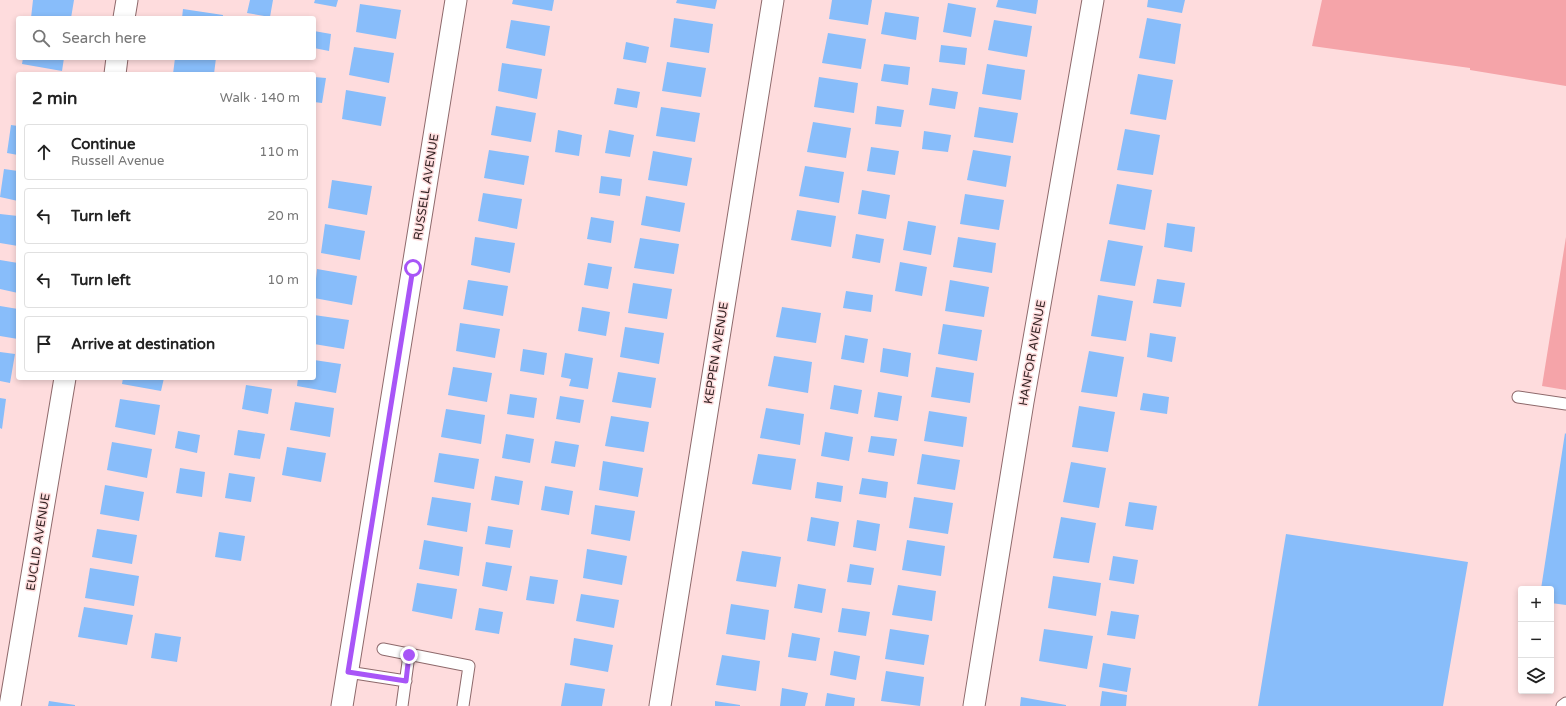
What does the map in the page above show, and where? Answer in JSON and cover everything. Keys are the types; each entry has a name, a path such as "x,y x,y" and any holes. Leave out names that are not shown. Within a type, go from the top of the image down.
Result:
{"street":[{"path":"124,16 127,0"},
{"name":"RUSSELL AVENUE","path":"342,706 456,0"},
{"name":"KEPPEN AVENUE","path":"660,706 773,0"},
{"name":"HANFOR AVENUE","path":"974,706 1024,394 1093,0"},
{"path":"115,72 118,60"},
{"name":"EUCLID AVENUE","path":"8,692 65,380"}],"lane":[{"path":"1518,397 1566,404"},
{"path":"383,649 469,666 463,706"},
{"path":"402,706 409,655"},
{"path":"348,672 406,681"},
{"path":"1562,706 1566,704"}],"shaded area":[{"path":"1322,0 1566,0 1566,86 1470,70 1470,68 1312,46"},
{"path":"1566,237 1566,390 1542,386"}],"building":[{"path":"33,0 74,0 71,16 31,16"},
{"path":"250,0 273,0 270,16 247,13"},
{"path":"315,0 338,0 336,7 314,3"},
{"path":"513,0 554,0 552,11 512,4"},
{"path":"677,0 717,0 715,9 676,3"},
{"path":"832,0 872,0 868,25 829,19"},
{"path":"998,0 1038,0 1036,14 996,7"},
{"path":"1148,0 1185,0 1182,13 1147,7"},
{"path":"948,3 976,8 971,37 943,32"},
{"path":"360,4 401,10 396,39 356,32"},
{"path":"183,9 223,15 223,16 182,16"},
{"path":"885,12 919,17 916,40 881,34"},
{"path":"674,18 713,24 709,53 670,47"},
{"path":"1147,18 1181,24 1175,64 1139,58"},
{"path":"511,20 550,26 545,56 506,48"},
{"path":"994,20 1032,26 1027,57 988,50"},
{"path":"316,31 331,34 329,51 316,48"},
{"path":"828,33 866,39 861,69 822,63"},
{"path":"626,42 649,47 646,63 623,59"},
{"path":"941,45 967,48 965,65 939,62"},
{"path":"354,47 394,53 389,83 349,75"},
{"path":"23,60 64,60 62,71 22,64"},
{"path":"175,60 216,60 214,72 173,72"},
{"path":"667,62 706,68 701,97 662,91"},
{"path":"502,63 542,69 537,99 498,91"},
{"path":"884,64 910,67 908,85 881,81"},
{"path":"987,64 1025,70 1021,100 982,94"},
{"path":"1138,74 1173,80 1166,120 1130,114"},
{"path":"316,77 326,78 322,103 316,102"},
{"path":"819,77 858,83 854,113 814,107"},
{"path":"617,88 640,92 637,108 614,104"},
{"path":"932,88 958,92 955,109 929,105"},
{"path":"346,90 386,97 381,126 342,119"},
{"path":"496,106 536,113 531,142 491,135"},
{"path":"877,106 904,110 901,127 875,124"},
{"path":"661,107 700,113 695,142 656,136"},
{"path":"979,107 1018,113 1013,143 974,137"},
{"path":"813,122 851,128 846,158 807,152"},
{"path":"11,125 16,126 16,155 7,153"},
{"path":"1125,129 1160,135 1153,175 1117,170"},
{"path":"558,130 582,135 579,156 555,152"},
{"path":"609,130 634,135 630,157 605,153"},
{"path":"924,131 951,135 948,152 922,149"},
{"path":"871,147 899,151 895,175 867,171"},
{"path":"489,150 529,156 524,185 484,178"},
{"path":"973,150 1011,156 1006,187 967,180"},
{"path":"653,151 692,158 687,186 648,180"},
{"path":"805,166 844,172 839,203 799,196"},
{"path":"4,169 16,171 16,201 0,197"},
{"path":"601,176 622,179 620,196 599,193"},
{"path":"332,180 372,186 367,215 328,208"},
{"path":"1117,184 1152,190 1145,230 1109,224"},
{"path":"862,190 890,195 886,219 858,214"},
{"path":"483,193 522,199 517,229 478,221"},
{"path":"965,194 1004,200 999,230 960,224"},
{"path":"646,196 685,203 680,232 641,225"},
{"path":"797,210 836,216 831,247 791,240"},
{"path":"0,214 16,216 16,246 0,243"},
{"path":"591,217 614,221 611,243 587,239"},
{"path":"908,221 936,226 931,255 903,250"},
{"path":"1167,223 1195,227 1192,252 1164,247"},
{"path":"325,224 365,231 360,260 321,253"},
{"path":"856,234 884,239 880,263 852,258"},
{"path":"475,237 515,243 510,273 471,265"},
{"path":"958,237 996,243 992,273 953,267"},
{"path":"640,238 679,244 674,274 634,268"},
{"path":"1108,240 1143,246 1135,286 1100,281"},
{"path":"0,260 16,263 16,293 0,289"},
{"path":"900,262 927,267 922,296 895,291"},
{"path":"588,263 612,267 608,289 584,285"},
{"path":"317,269 357,276 352,305 316,298"},
{"path":"1157,279 1185,283 1181,307 1153,303"},
{"path":"468,280 508,286 503,316 463,309"},
{"path":"950,280 989,287 984,317 945,311"},
{"path":"633,283 672,289 667,319 628,313"},
{"path":"846,291 873,295 871,312 843,308"},
{"path":"1098,295 1133,301 1126,341 1091,336"},
{"path":"0,306 16,309 16,339 0,336"},
{"path":"582,307 610,312 606,336 578,331"},
{"path":"782,307 821,313 816,343 776,337"},
{"path":"316,315 349,320 344,349 316,344"},
{"path":"460,323 500,329 495,358 456,351"},
{"path":"943,324 982,330 977,361 938,354"},
{"path":"625,327 664,333 659,364 620,357"},
{"path":"1150,333 1176,337 1172,362 1147,357"},
{"path":"845,335 868,339 864,363 841,359"},
{"path":"883,348 911,353 908,377 880,372"},
{"path":"523,349 547,353 544,375 520,371"},
{"path":"1089,351 1124,357 1117,397 1081,392"},
{"path":"0,352 15,354 10,383 0,381"},
{"path":"565,353 593,358 588,389 569,386 571,379 561,377"},
{"path":"774,356 812,362 808,393 768,386"},
{"path":"316,360 341,364 336,393 297,386 298,380 316,380"},
{"path":"453,367 492,373 487,402 448,395"},
{"path":"936,367 974,373 970,403 931,397"},
{"path":"618,372 656,378 651,408 612,402"},
{"path":"123,380 164,380 161,391 122,384"},
{"path":"246,385 272,389 268,414 242,409"},
{"path":"834,385 862,390 858,414 830,409"},
{"path":"878,392 902,396 898,421 874,417"},
{"path":"1143,393 1169,397 1167,414 1140,410"},
{"path":"510,394 537,398 534,418 507,414"},
{"path":"560,396 584,400 580,423 556,419"},
{"path":"0,398 6,399 2,429 0,428"},
{"path":"120,399 160,405 155,435 115,427"},
{"path":"295,402 334,408 330,437 290,430"},
{"path":"1079,406 1115,412 1108,452 1072,447"},
{"path":"766,408 804,414 800,445 760,438"},
{"path":"446,409 485,415 481,444 441,437"},
{"path":"929,411 967,417 963,447 924,441"},
{"path":"611,416 649,422 644,452 605,446"},
{"path":"238,430 265,434 260,459 234,455"},
{"path":"178,431 200,435 197,453 175,448"},
{"path":"825,432 853,437 849,461 821,456"},
{"path":"1565,433 1566,605 1554,603 1554,586 1541,586"},
{"path":"506,434 534,439 530,463 502,458"},
{"path":"871,436 897,439 894,456 868,452"},
{"path":"555,441 579,445 575,467 551,463"},
{"path":"112,442 152,449 147,478 107,470"},
{"path":"287,447 326,453 321,482 282,475"},
{"path":"439,453 479,459 474,489 434,482"},
{"path":"758,454 796,459 791,490 752,484"},
{"path":"922,454 960,460 955,490 917,484"},
{"path":"603,461 643,468 638,497 599,490"},
{"path":"1071,462 1106,468 1099,508 1063,502"},
{"path":"180,468 205,472 202,497 176,493"},
{"path":"229,473 255,477 251,502 225,498"},
{"path":"495,476 523,481 519,505 491,500"},
{"path":"862,478 888,482 886,498 859,494"},
{"path":"817,482 843,486 841,502 815,498"},
{"path":"105,485 144,492 139,521 100,514"},
{"path":"545,486 573,491 569,515 541,510"},
{"path":"432,497 471,503 467,532 427,525"},
{"path":"914,497 953,503 948,534 909,528"},
{"path":"1129,502 1157,506 1153,530 1125,526"},
{"path":"595,505 635,511 630,541 591,534"},
{"path":"811,517 839,522 835,546 807,541"},
{"path":"1061,517 1096,523 1089,563 1053,558"},
{"path":"857,520 880,524 876,551 853,547"},
{"path":"488,526 513,530 510,548 485,544"},
{"path":"97,529 137,535 132,564 92,557"},
{"path":"219,532 245,536 241,561 215,557"},
{"path":"1286,534 1468,562 1443,706 1258,706"},
{"path":"424,540 463,547 459,576 419,569"},
{"path":"907,540 945,546 941,576 902,570"},
{"path":"587,549 627,556 622,585 583,578"},
{"path":"742,551 781,557 776,587 736,581"},
{"path":"1113,556 1138,560 1134,584 1109,580"},
{"path":"486,562 512,566 507,591 482,586"},
{"path":"850,564 874,568 871,585 847,582"},
{"path":"90,568 139,576 134,606 85,598"},
{"path":"530,576 558,580 554,604 526,600"},
{"path":"1053,576 1101,583 1096,616 1048,608"},
{"path":"417,583 457,589 452,619 412,611"},
{"path":"798,584 826,589 822,613 794,608"},
{"path":"898,585 936,591 932,621 892,615"},
{"path":"581,594 619,600 614,628 576,621"},
{"path":"731,604 769,610 765,640 726,634"},
{"path":"84,607 133,615 127,645 78,637"},
{"path":"479,608 503,612 499,634 475,630"},
{"path":"842,608 870,612 866,636 838,632"},
{"path":"1111,611 1139,615 1135,639 1107,635"},
{"path":"890,629 929,635 924,665 885,659"},
{"path":"1044,629 1093,636 1087,669 1039,661"},
{"path":"155,633 181,637 177,662 151,658"},
{"path":"792,633 820,638 816,661 788,657"},
{"path":"574,638 613,645 608,672 570,665"},
{"path":"834,651 860,656 856,680 830,675"},
{"path":"722,655 760,661 756,691 716,685"},
{"path":"1103,663 1131,668 1127,692 1099,687"},
{"path":"886,671 924,677 920,706 881,701"},
{"path":"565,683 605,689 602,706 561,706"},
{"path":"782,688 808,693 805,706 780,706"},
{"path":"1102,691 1127,695 1126,706 1100,706"},
{"path":"827,693 855,698 854,706 825,706"},
{"path":"1021,697 1066,705 1066,706 1020,706"},
{"path":"49,701 75,705 75,706 48,706"},
{"path":"715,701 740,705 740,706 715,706"}],"route":[{"path":"409,655 406,681 348,672 413,268"}]}
